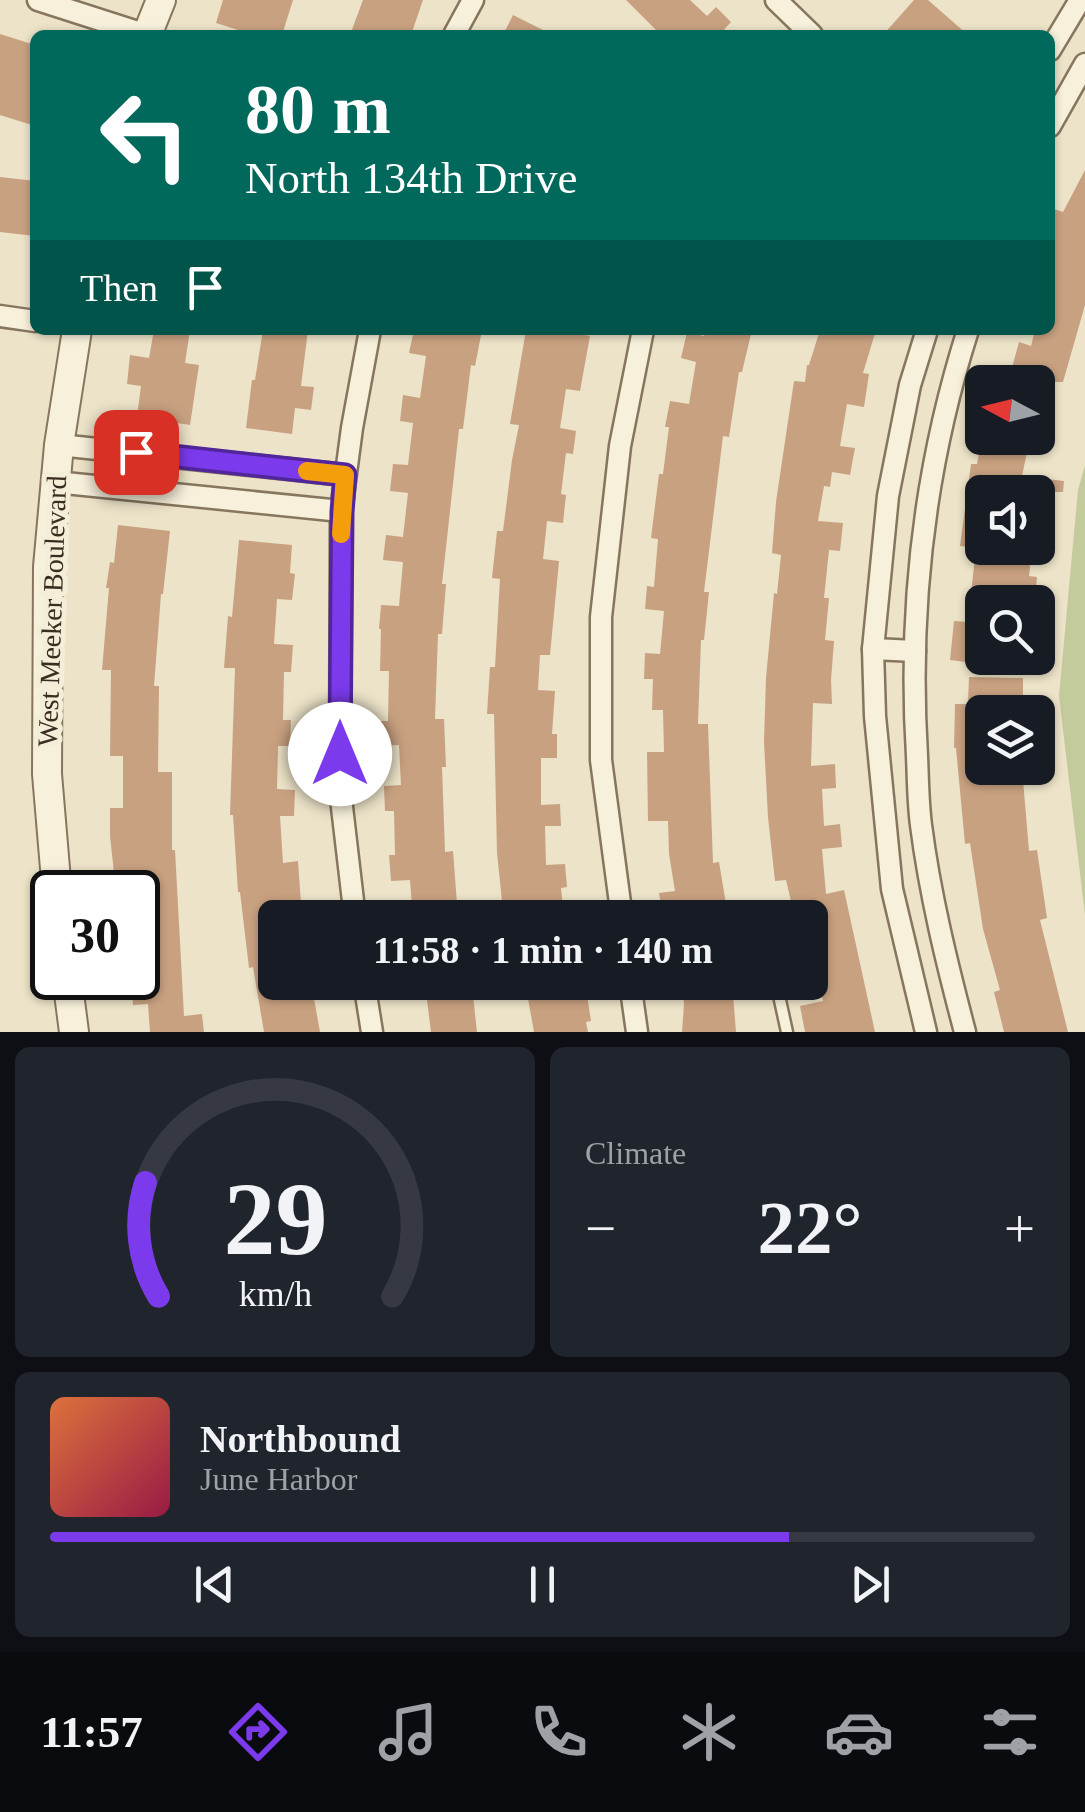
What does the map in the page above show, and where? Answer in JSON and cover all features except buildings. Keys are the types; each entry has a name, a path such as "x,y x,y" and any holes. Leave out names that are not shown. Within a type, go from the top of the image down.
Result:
{"street":[{"path":"38,0 132,30"},
{"path":"150,30 161,0"},
{"path":"457,30 473,0"},
{"path":"776,0 807,30"},
{"path":"1055,42 1080,0"},
{"path":"1055,117 1085,64"},
{"path":"0,316 30,320"},
{"name":"West Meeker Boulevard","path":"55,870 46,774 48,567 59,444 76,335"},
{"path":"353,900 340,790 342,512 369,335"},
{"path":"619,900 600,760 601,617 620,446 641,335"},
{"path":"926,335 910,386 888,496 873,649 875,716 892,889 926,1032"},
{"path":"965,1032 920,823 914,718 916,614 927,496 950,386 966,335"},
{"path":"59,444 345,475"},
{"path":"897,451 935,457"},
{"path":"226,500 229,462"},
{"path":"55,482 342,512"},
{"path":"873,649 915,651"},
{"path":"70,1000 74,1032"},
{"path":"367,1000 372,1032"},
{"path":"633,1000 637,1032"}],"lane":[{"path":"780,1000 788,1032"}],"green space":[{"path":"1085,465 1085,915 1059,696 1078,490"}],"slow traffic":[{"path":"307,471 345,475 341,534"}],"route":[{"path":"136,452 345,475 340,754"}]}
